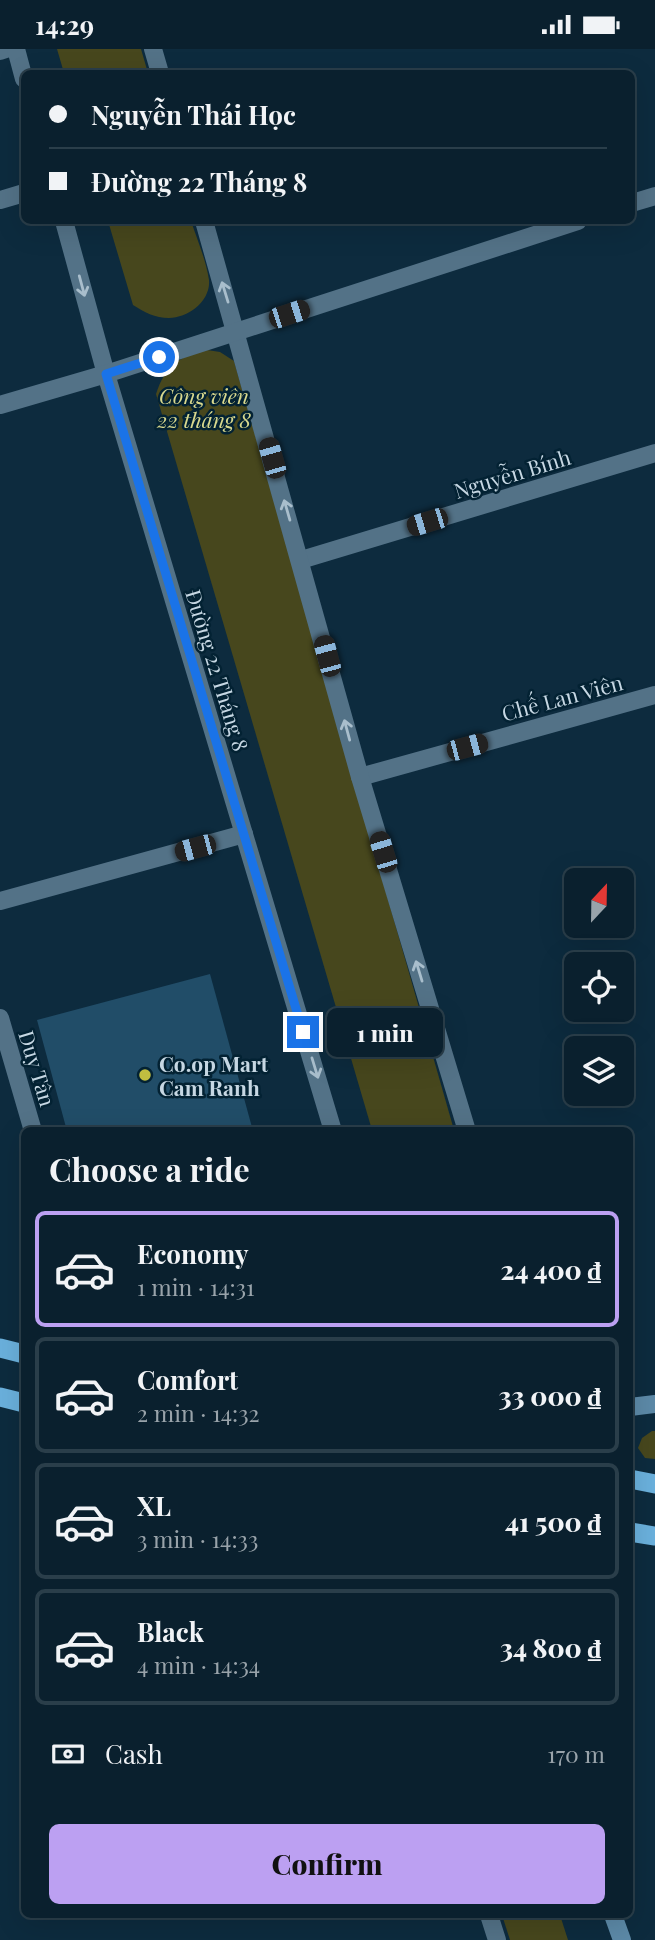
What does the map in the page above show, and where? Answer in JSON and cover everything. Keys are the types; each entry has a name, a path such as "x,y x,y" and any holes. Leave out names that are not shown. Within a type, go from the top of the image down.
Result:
{"highway":[{"path":"0,1348 21,1354"},
{"path":"0,1397 21,1402"},
{"path":"633,1480 655,1484"},
{"path":"633,1532 655,1536"}],"main road":[{"path":"633,1407 655,1404"},
{"path":"614,1918 622,1940"}],"street":[{"path":"0,51 5,49"},
{"path":"16,49 22,70"},
{"path":"153,49 159,70"},
{"path":"0,200 21,194"},
{"path":"635,202 655,196"},
{"name":"Đường 22 Tháng 8","path":"65,224 106,374 333,1127"},
{"path":"205,224 360,777 466,1127"},
{"path":"0,405 106,374 569,224"},
{"name":"Nguyễn Bính","path":"301,560 655,453"},
{"name":"Chế Lan Viên","path":"360,777 655,695"},
{"path":"0,901 244,834"},
{"name":"Duy Tân","path":"0,1018 32,1127"},
{"path":"0,1081 18,1081"},
{"path":"490,1918 497,1940"}],"green space":[{"path":"57,49 141,49 147,70 63,70"},
{"path":"109,224 192,224 209,280 209,288 202,301 191,312 169,318 150,314 133,305"},
{"name":"Công viên 22 tháng 8","path":"207,350 220,352 234,361 453,1127 371,1127 156,394 169,369 188,355"},
{"path":"655,1431 655,1459 645,1458 638,1448 642,1438"},
{"path":"503,1918 561,1918 568,1940 510,1940"}],"building":[{"name":"Co.op Mart Cam Ranh","path":"210,974 252,1127 66,1127 37,1020"}],"place":[{"name":"Co.op Mart Cam Ranh","path":"145,1075"}],"route":[{"path":"159,357 106,374 303,1032"}]}
